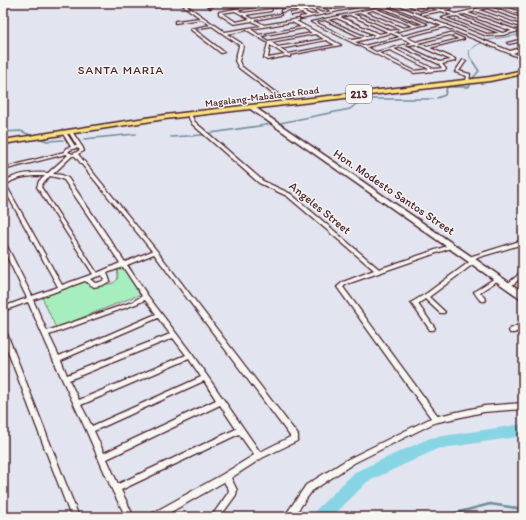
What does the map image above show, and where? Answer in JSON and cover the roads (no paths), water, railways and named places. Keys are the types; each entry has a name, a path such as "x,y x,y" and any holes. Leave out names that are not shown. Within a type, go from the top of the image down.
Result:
{"main road":[{"name":"Magalang-Mabalacat Road","path":"3,142 189,114 251,107 287,100 468,81 523,72"}],"street":[{"path":"154,6 180,3 214,25 241,45 237,61 240,64 240,67 287,100"},
{"path":"206,3 211,7"},
{"path":"299,3 322,14"},
{"path":"316,3 334,11"},
{"path":"333,3 346,9"},
{"path":"351,3 358,6"},
{"path":"225,33 292,21 370,4 368,3"},
{"path":"388,3 424,15 448,26"},
{"path":"405,3 419,9 442,3"},
{"path":"423,3 504,34"},
{"path":"424,15 475,3 523,20"},
{"path":"510,3 523,7"},
{"path":"275,7 285,4 311,16"},
{"path":"402,46 440,63 444,69 415,72 312,22 362,12 392,4 523,56"},
{"path":"260,5 220,13 236,23 280,15"},
{"path":"523,14 497,5 443,18 487,35 504,34 523,28"},
{"path":"353,41 426,24 384,7"},
{"path":"282,11 295,8"},
{"path":"374,9 415,26"},
{"path":"236,10 263,26"},
{"path":"244,14 271,10"},
{"path":"476,10 523,28"},
{"path":"292,14 303,12"},
{"path":"362,12 403,29"},
{"path":"466,12 516,31"},
{"path":"350,14 454,60 440,63"},
{"path":"338,17 378,35"},
{"path":"176,22 204,18"},
{"path":"325,19 366,38"},
{"path":"268,43 266,59 289,56 339,45 292,21"},
{"path":"214,25 189,29 222,52"},
{"path":"364,47 448,26"},
{"path":"259,36 305,27"},
{"path":"248,29 289,56"},
{"path":"268,43 315,33"},
{"path":"376,53 450,34 462,39 427,48"},
{"path":"278,48 326,38"},
{"path":"509,43 523,40"},
{"path":"512,51 523,48"},
{"path":"390,50 433,70"},
{"path":"464,61 457,72 469,75 468,81"},
{"name":"Hon. Modesto Santos Street","path":"251,107 523,296"},
{"name":"Angeles Street","path":"189,114 193,123 256,177 268,185 289,195 378,271"},
{"path":"68,133 73,147"},
{"path":"3,169 83,150 68,133"},
{"path":"80,147 68,148 71,154 155,252 294,435 294,439 259,456 226,477 154,517"},
{"path":"71,154 41,182 39,187 96,274"},
{"path":"61,288 4,185 8,181 35,174 61,176 66,179 146,297 190,356 259,456"},
{"path":"432,328 414,303 472,260 523,242"},
{"path":"3,244 30,299 116,490 130,517"},
{"path":"436,419 340,287 345,283 452,246"},
{"path":"3,308 86,279 155,252"},
{"path":"509,285 519,277 523,270"},
{"path":"86,279 94,285 101,284 107,281 104,272"},
{"path":"483,300 477,292 498,278"},
{"path":"425,296 442,312"},
{"path":"45,334 134,304 146,297"},
{"path":"57,358 160,315"},
{"path":"512,331 523,326"},
{"path":"3,331 75,517"},
{"path":"65,379 173,335"},
{"path":"77,404 190,356"},
{"path":"90,430 204,378"},
{"path":"102,458 221,401"},
{"path":"288,517 309,488 351,461 400,435 436,419 484,409 523,406"},
{"path":"116,490 240,430"},
{"path":"215,517 232,495 233,490 226,477"}],"waterway":[{"path":"474,63 470,57 469,51 475,46 488,40 523,34"},
{"path":"472,79 479,71 473,62"},
{"path":"437,98 445,95 447,87 469,87 471,83"},
{"path":"280,123 350,109 360,101 368,99 433,99"},
{"path":"211,133 272,124"},
{"path":"3,132 21,131 30,135"},
{"path":"84,139 136,134"},
{"path":"171,137 203,135"},
{"path":"39,138 47,141 63,140"},
{"path":"321,517 361,477 435,443 523,430"},
{"path":"440,517 490,504 523,509"}],"district":[{"name":"SANTA MARIA","path":"121,70"}]}
